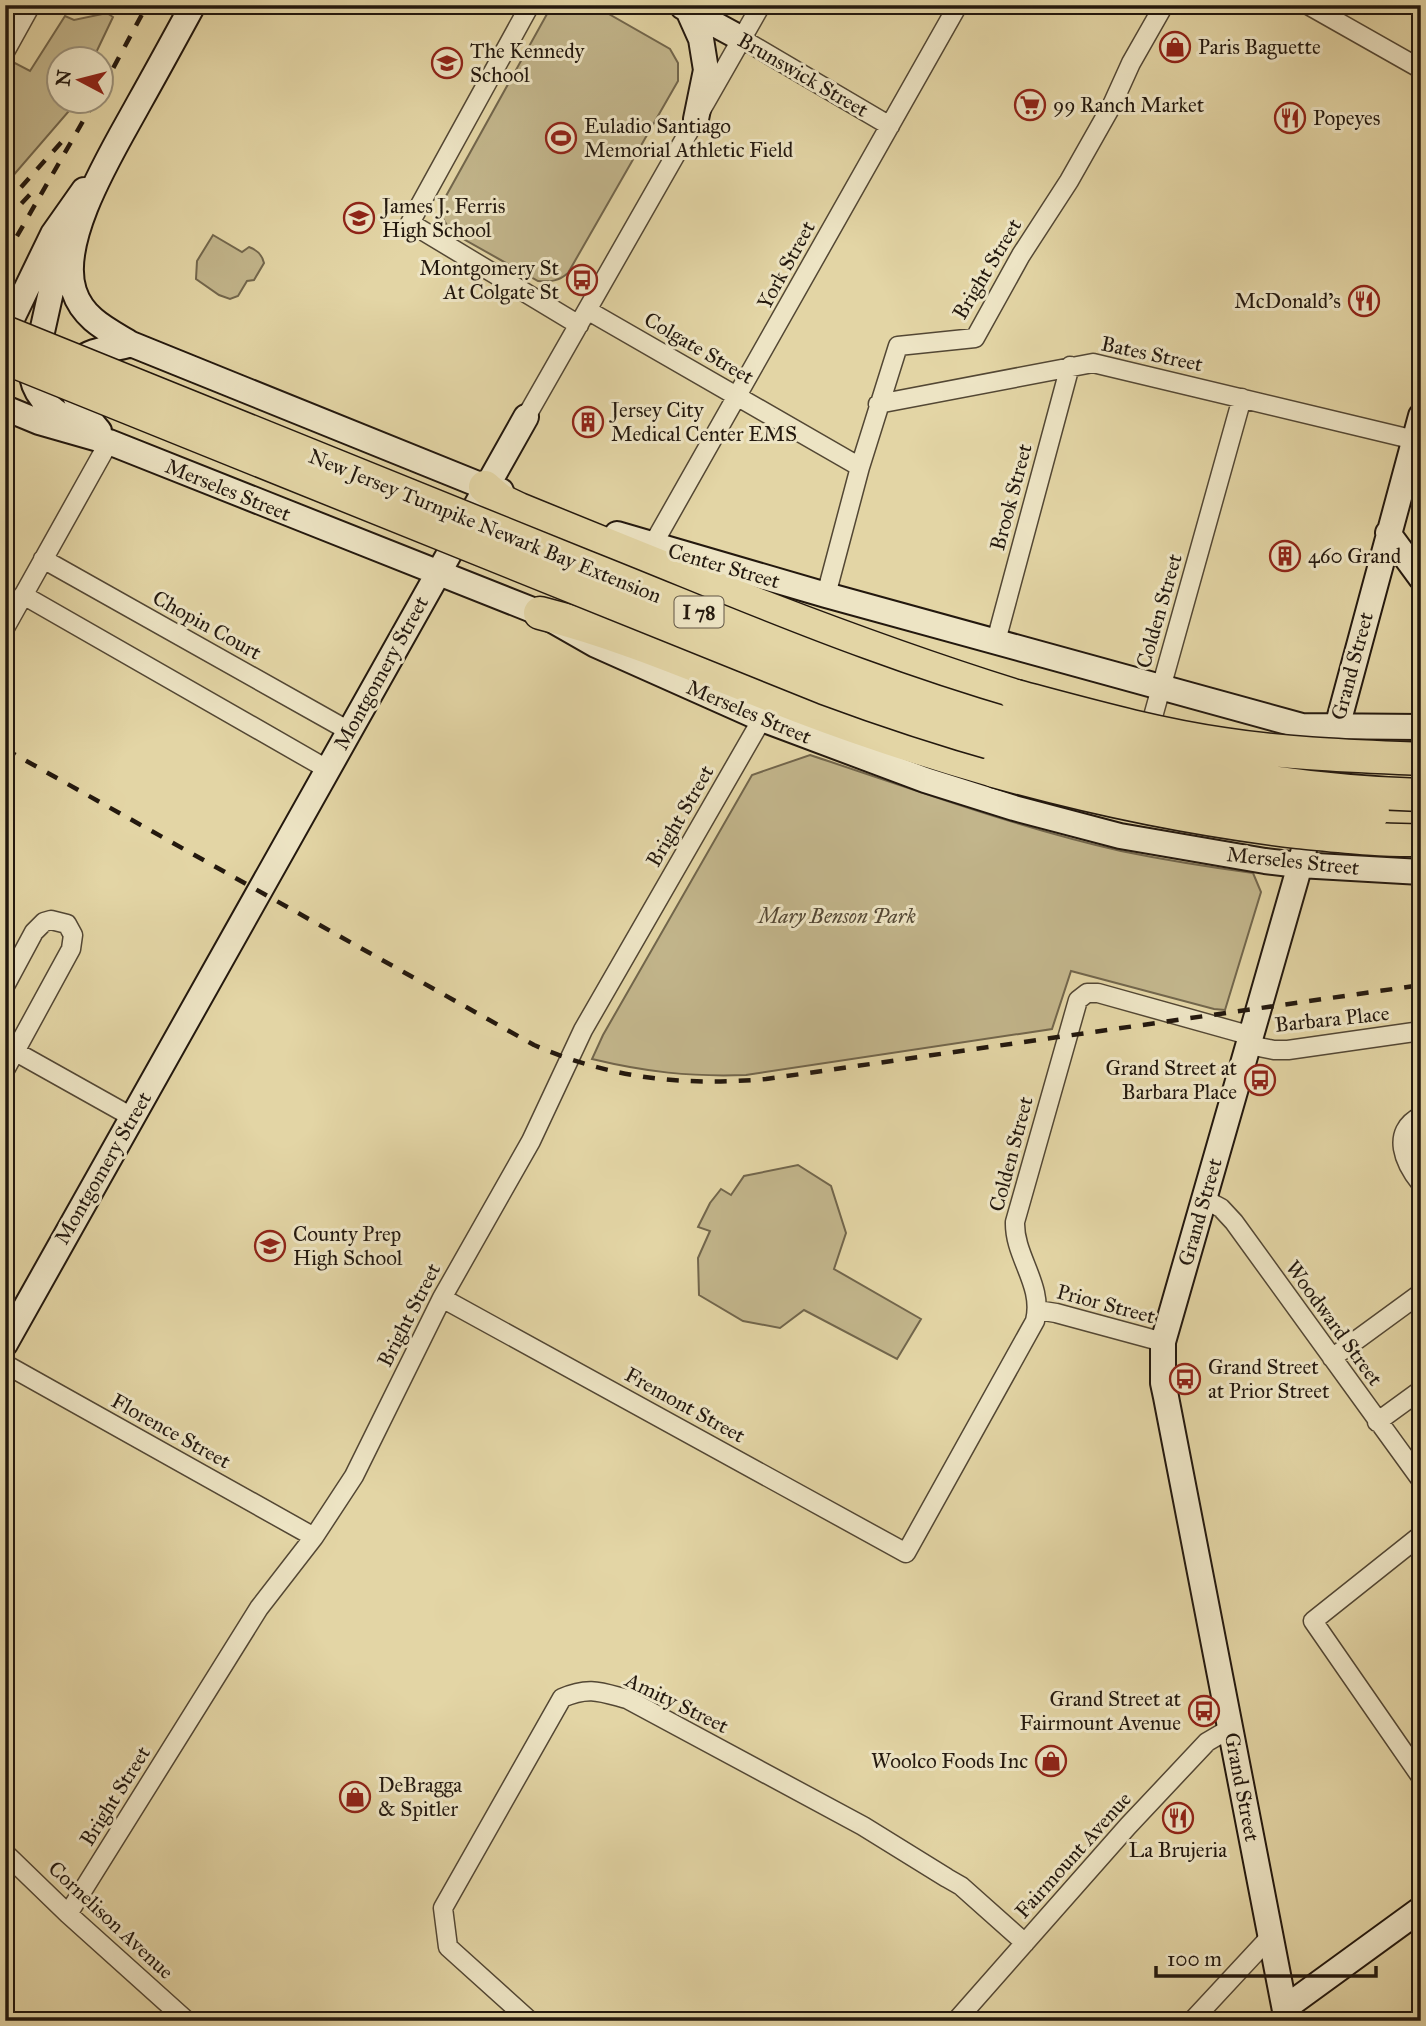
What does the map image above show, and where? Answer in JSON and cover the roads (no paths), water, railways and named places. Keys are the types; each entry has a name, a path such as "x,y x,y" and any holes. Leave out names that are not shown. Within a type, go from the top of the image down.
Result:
{"highway":[{"name":"New Jersey Turnpike Newark Bay Extension","path":"5,333 792,650 950,706 1080,744 1210,772 1343,790 1421,795"},
{"name":"New Jersey Turnpike Newark Bay Extension","path":"5,358 811,682 900,715 1065,763 1214,796 1307,809 1421,814"},
{"path":"485,487 519,509 779,614 922,666 1016,696 1110,721 1221,744 1289,753 1421,759"},
{"path":"540,613 639,642 800,707 994,771 1125,804 1204,820 1355,838 1421,840"},
{"path":"762,719 772,710 800,707"}],"main road":[{"path":"5,333 53,234 111,154 193,5"},
{"path":"684,8 701,39 706,70 696,119"},
{"name":"Brunswick Street","path":"684,8 741,40"},
{"name":"Center Street","path":"111,154 79,226 72,255 71,279 78,301 92,320 131,344 485,487 517,495 652,546 1161,689 1303,726 1421,727"},
{"path":"91,181 61,247 32,377 41,398 55,412 109,442"},
{"path":"109,442 75,400 71,379 76,365 90,353 131,344"},
{"path":"5,408 39,422 109,442"},
{"name":"Grand Street","path":"1286,2014 1166,1397 1163,1342 1299,866 1421,416"},
{"name":"Montgomery Street","path":"5,1344 526,417"},
{"name":"Merseles Street","path":"109,442 540,613 624,658 762,719 925,780 1035,814 1120,836 1299,866 1421,872"},
{"path":"1388,533 1421,578"},
{"path":"1286,2014 1421,1909"}],"street":[{"path":"5,52 31,5"},
{"name":"Colgate Street","path":"530,5 410,223 583,318 665,355 860,467"},
{"name":"Montgomery Street","path":"526,417 761,5"},
{"name":"York Street","path":"652,546 958,5"},
{"name":"Bright Street","path":"826,595 878,404 898,346 975,338 1021,255 1069,181 1164,5"},
{"path":"1308,5 1421,69"},
{"name":"Brunswick Street","path":"741,40 890,126"},
{"name":"Bates Street","path":"878,404 1093,363 1415,440"},
{"name":"Brook Street","path":"996,641 1070,366"},
{"name":"Colden Street","path":"1120,836 1242,398"},
{"path":"5,628 109,442"},
{"name":"Chopin Court","path":"43,559 349,731"},
{"path":"23,596 327,769"},
{"name":"Bright Street","path":"68,1914 259,1608 314,1537 354,1476 442,1298 531,1141 583,1030 762,719"},
{"path":"5,986 38,926 51,920 67,924 73,935 72,949 10,1049 5,1070"},
{"name":"Colden Street","path":"1037,1310 1033,1282 1015,1236 1015,1222 1078,1000 1087,993 1098,993 1250,1040"},
{"name":"Barbara Place","path":"1250,1040 1275,1050 1288,1050 1421,1031"},
{"path":"10,1049 132,1117"},
{"path":"1421,1116 1415,1119 1405,1132 1401,1150 1421,1184"},
{"name":"Woodward Street","path":"1204,1199 1221,1208 1234,1222 1421,1480"},
{"path":"1332,1358 1421,1293"},
{"name":"Fremont Street","path":"442,1298 906,1553 1033,1326 1037,1310"},
{"name":"Prior Street","path":"1037,1310 1056,1312 1163,1342"},
{"name":"Florence Street","path":"5,1364 314,1537"},
{"path":"1377,1422 1421,1390"},
{"path":"1421,1535 1313,1622 1421,1777"},
{"name":"Amity Street","path":"530,2021 448,1947 443,1908 562,1698 578,1691 595,1690 627,1699 863,1826 961,1886 1025,1943"},
{"name":"Fairmount Avenue","path":"956,2021 1128,1826 1207,1742 1231,1728"},
{"name":"Cornelison Avenue","path":"5,1853 187,2021"},
{"path":"1192,2021 1270,1936"}],"railway":[{"path":"116,63 147,5"},
{"path":"5,257 86,116"},
{"path":"5,205 66,137"},
{"path":"5,221 36,188"},
{"path":"5,749 534,1045 563,1057 620,1073 677,1080 766,1079 1421,985"}],"place":[{"name":"Paris Baguette","path":"1175,47"},
{"name":"The Kennedy School","path":"447,63"},
{"name":"99 Ranch Market","path":"1030,105"},
{"name":"Popeyes","path":"1290,118"},
{"name":"Euladio Santiago Memorial Athletic Field","path":"561,138"},
{"name":"James J. Ferris High School","path":"359,218"},
{"name":"Montgomery St At Colgate St","path":"582,280"},
{"name":"McDonald's","path":"1364,301"},
{"name":"Jersey City Medical Center EMS","path":"588,422"},
{"name":"460 Grand","path":"1285,556"},
{"name":"Grand Street at Barbara Place","path":"1260,1080"},
{"name":"County Prep High School","path":"270,1246"},
{"name":"Grand Street at Prior Street","path":"1185,1379"},
{"name":"Grand Street at Fairmount Avenue","path":"1204,1711"},
{"name":"Woolco Foods Inc","path":"1051,1761"},
{"name":"DeBragga & Spitler","path":"355,1797"},
{"name":"La Brujeria","path":"1178,1818"}],"park label":[{"name":"Mary Benson Park","path":"837,916"}]}
